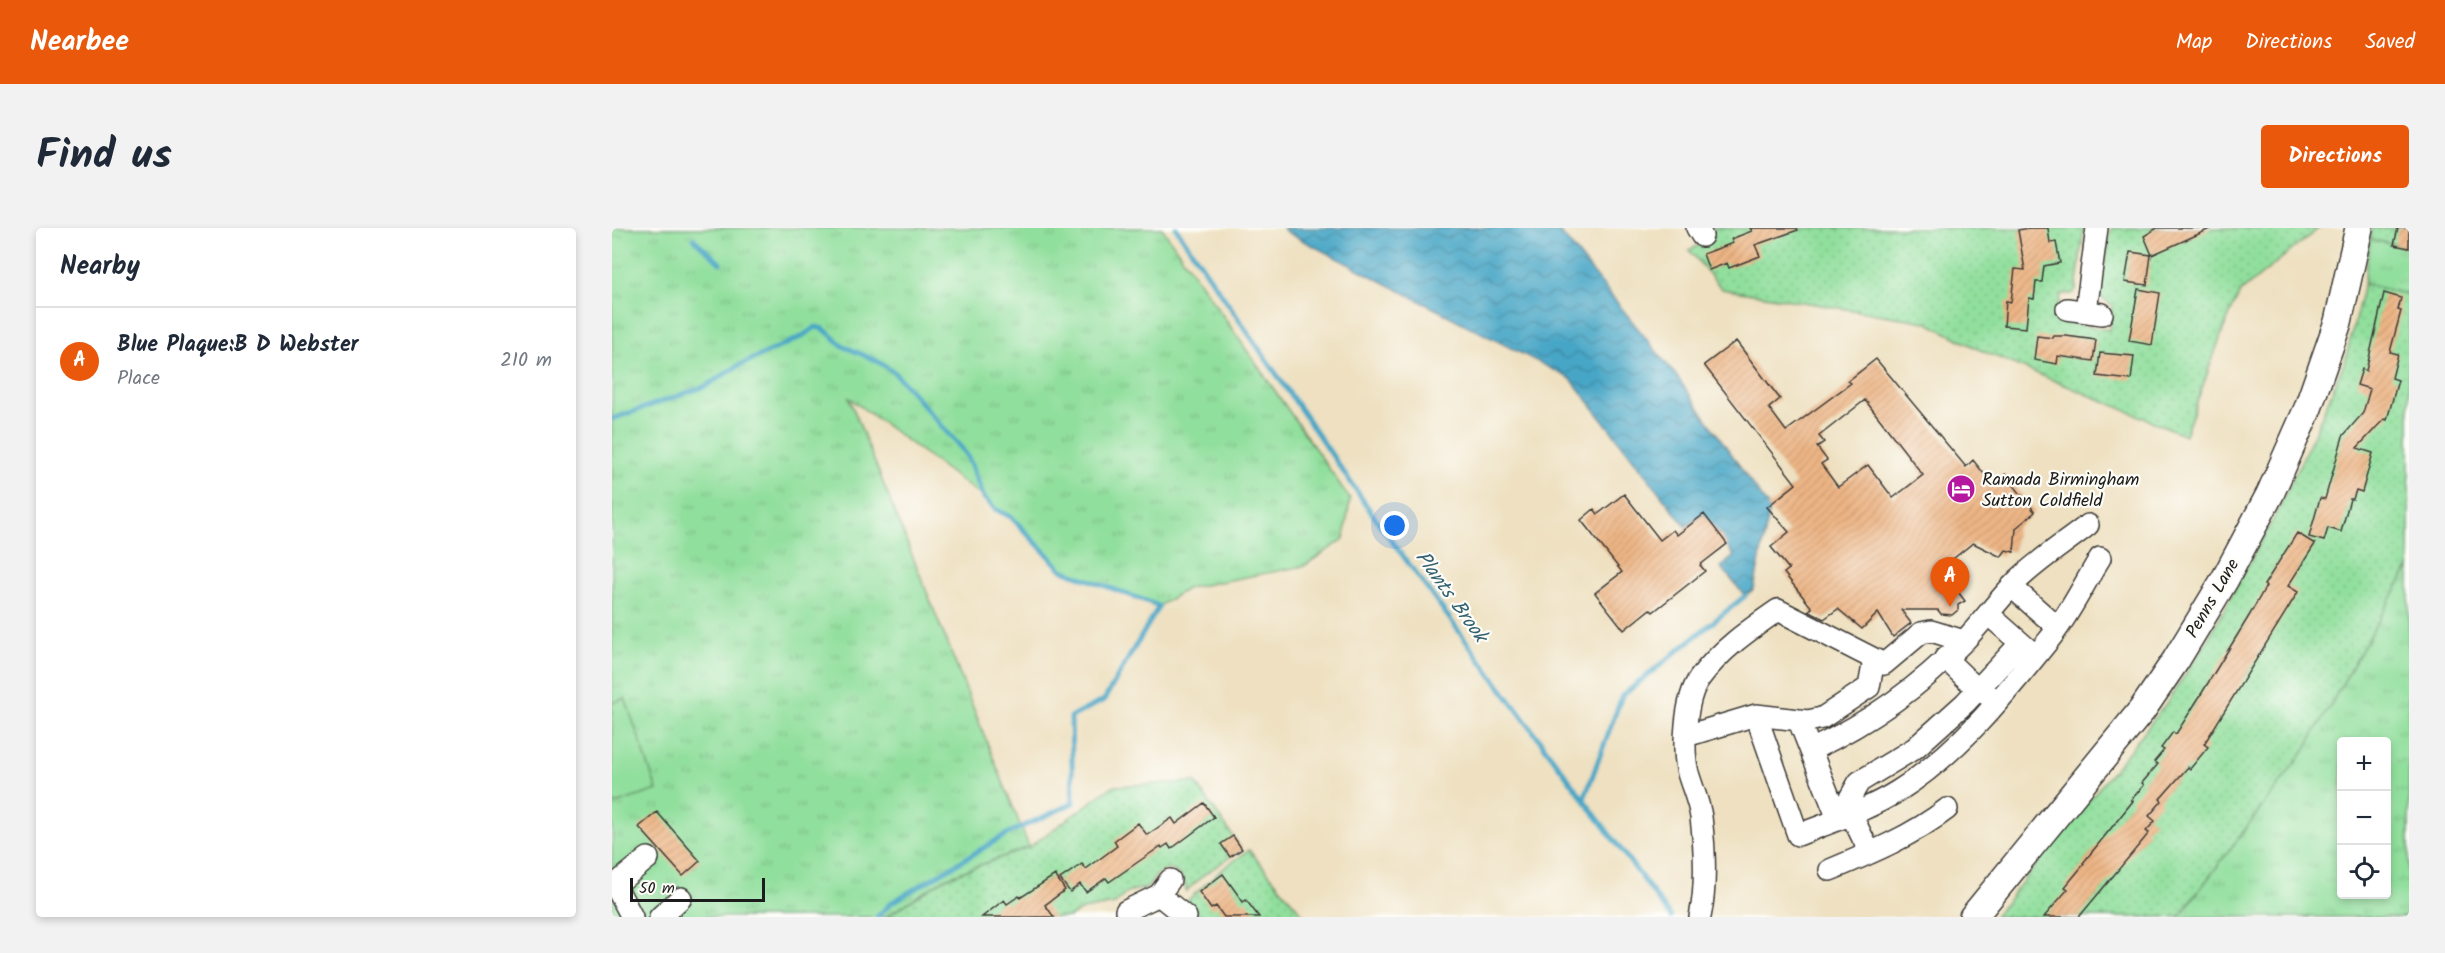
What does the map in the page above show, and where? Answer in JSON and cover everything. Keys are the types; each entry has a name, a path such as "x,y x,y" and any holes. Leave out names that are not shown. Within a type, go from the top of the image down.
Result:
{"main road":[{"name":"Penns Lane","path":"1973,917 2142,710 2176,660 2225,579 2270,494 2308,408 2338,322 2359,228"}],"street":[{"path":"2085,311 2097,228"},
{"path":"1811,750 1845,734 1876,715 1921,681 1964,641 2019,579 2088,525"},
{"path":"1845,816 1859,782 1915,748 1978,690 2057,627 2100,558"},
{"path":"2012,587 2057,627"},
{"path":"1700,917 1705,894 1701,814 1688,771 1686,736 1688,707 1698,681 1722,653 1747,631 1778,610 1884,664 1921,633 1931,631 1964,641"},
{"path":"1988,614 2028,649"},
{"path":"1756,715 1798,835 1896,793 1933,768 2000,700 2028,649"},
{"path":"1946,658 1978,690 2000,700"},
{"path":"1686,736 1756,715 1808,722 1822,718 1869,687 1874,660"},
{"path":"1799,720 1811,750 1845,816 1870,853"},
{"path":"1830,870 1926,825 1947,809"},
{"path":"632,917 615,885 648,858"},
{"path":"1126,911 1165,888 1186,917"},
{"path":"660,917 681,898"}],"green space":[{"path":"612,228 1162,228 1350,499 1344,539 1304,566 1188,588 1159,606 1062,570 1011,517 995,509 984,498 849,398 1029,847 946,878 886,917 612,917"},
{"path":"1713,228 2084,228 2076,290 2072,294 2061,294 2056,321 2109,330 2112,305 2099,296 2111,228 2319,228 2240,292 2223,330 2185,435 1980,350 1926,322 1722,289 1689,250 1714,238"},
{"path":"2372,228 2409,228 2409,248 2370,239"},
{"path":"2370,239 2409,248 2409,295 2364,284"},
{"path":"2364,284 2409,295 2409,567 2304,751 2179,917 1994,917 2134,745 2167,702 2203,648 2274,518 2314,434 2345,361"},
{"path":"2409,567 2409,917 2179,917 2304,751"},
{"path":"625,698 657,790 612,805 612,703"},
{"path":"1195,782 1242,849 1205,874 1186,891 1184,881 1178,873 1164,870 1157,874 1147,888 1127,892 1115,904 1082,910 1069,917 886,917 946,878 1029,847 1113,786"},
{"path":"1249,850 1305,917 1203,917 1186,902 1221,870"}],"water":[{"path":"1283,228 1557,228 1678,378 1770,509 1754,589 1745,596 1721,567 1734,556 1704,514 1686,527 1571,379 1286,232"}],"building":[{"path":"1750,228 1797,228 1798,230 1755,245 1760,256 1729,268 1727,263 1709,270 1703,254 1733,243 1731,239 1752,231"},
{"path":"2048,228 2050,243 2056,242 2060,263 2044,266 2042,282 2036,282 2034,299 2029,298 2026,328 2004,326 2006,301 2011,302 2015,269 2025,270 2018,230"},
{"path":"2157,228 2212,228 2152,255 2144,236"},
{"path":"2398,228 2409,228 2409,248 2394,245"},
{"path":"2130,252 2151,255 2147,285 2125,282"},
{"path":"2138,289 2160,293 2152,345 2129,341"},
{"path":"2384,293 2401,298 2398,310 2401,311 2390,352 2398,354 2392,378 2398,380 2387,420 2384,419 2357,448 2373,453 2362,492 2356,490 2353,499 2350,499 2341,532 2328,528 2324,541 2309,537 2320,498 2325,499 2343,436 2363,413 2370,389 2357,385 2362,369 2366,371"},
{"path":"2037,336 2053,338 2054,336 2066,336 2096,340 2093,361 2058,356 2057,364 2034,360"},
{"name":"Ramada Birmingham Sutton Coldfield","path":"1736,341 1780,399 1769,408 1786,431 1851,383 1848,381 1876,359 1966,467 1973,460 1993,485 2005,474 2035,512 2016,528 2014,552 2006,550 2001,557 1973,543 1949,562 1955,569 1946,576 1965,601 1958,605 1958,610 1952,615 1941,614 1938,610 1901,610 1911,623 1893,637 1878,613 1862,629 1838,609 1824,619 1808,611 1812,608 1784,573 1789,569 1771,547 1789,532 1767,507 1796,484 1704,365","holes":["1865,400 1923,475 1893,498 1868,465 1838,487 1821,464 1827,460 1817,447 1824,442 1819,436"]},
{"path":"2100,353 2134,356 2131,380 2097,376"},
{"path":"1624,494 1660,540 1673,530 1677,535 1704,514 1727,544 1700,565 1705,571 1653,612 1650,609 1624,630 1595,593 1622,572 1581,520 1594,509 1598,514"},
{"path":"2297,533 2315,544 2288,586 2298,592 2204,744 2208,747 2160,799 2162,801 2149,816 2155,821 2146,831 2149,833 2079,917 2044,917 2068,889 2065,887 2133,801 2131,800 2144,785 2142,783 2158,764 2154,762 2164,750 2161,748 2173,732 2176,734"},
{"path":"1204,803 1214,817 1171,849 1168,844 1162,848 1161,846 1109,882 1106,878 1086,892 1080,884 1070,892 1060,879 1082,864 1086,869 1117,846 1114,841 1138,823 1147,835 1172,818 1176,824"},
{"path":"657,812 700,861 683,876 639,827"},
{"path":"1233,836 1242,849 1230,857 1221,844"},
{"path":"1223,874 1243,902 1246,900 1259,917 1224,917 1216,906 1211,909 1199,892"},
{"path":"1055,875 1065,890 1045,905 1054,917 982,917 1004,900 1007,904 1019,896 1020,898"}],"waterway":[{"name":"Plants Brook","path":"1176,228 1380,525 1671,917"},
{"path":"694,239 720,263"},
{"path":"612,419 706,386 736,367 799,338 816,327 824,329 843,346 877,361 894,372 962,449 984,498 995,509 1011,517 1062,570 1159,606 1104,700 1071,717 1073,803 1007,834 891,903 877,917"},
{"path":"1584,799 1622,696 1745,596"}],"place":[{"name":"Ramada Birmingham Sutton Coldfield","path":"1961,489"},
{"name":"Blue Plaque:B D Webster","path":"1950,607"}]}
